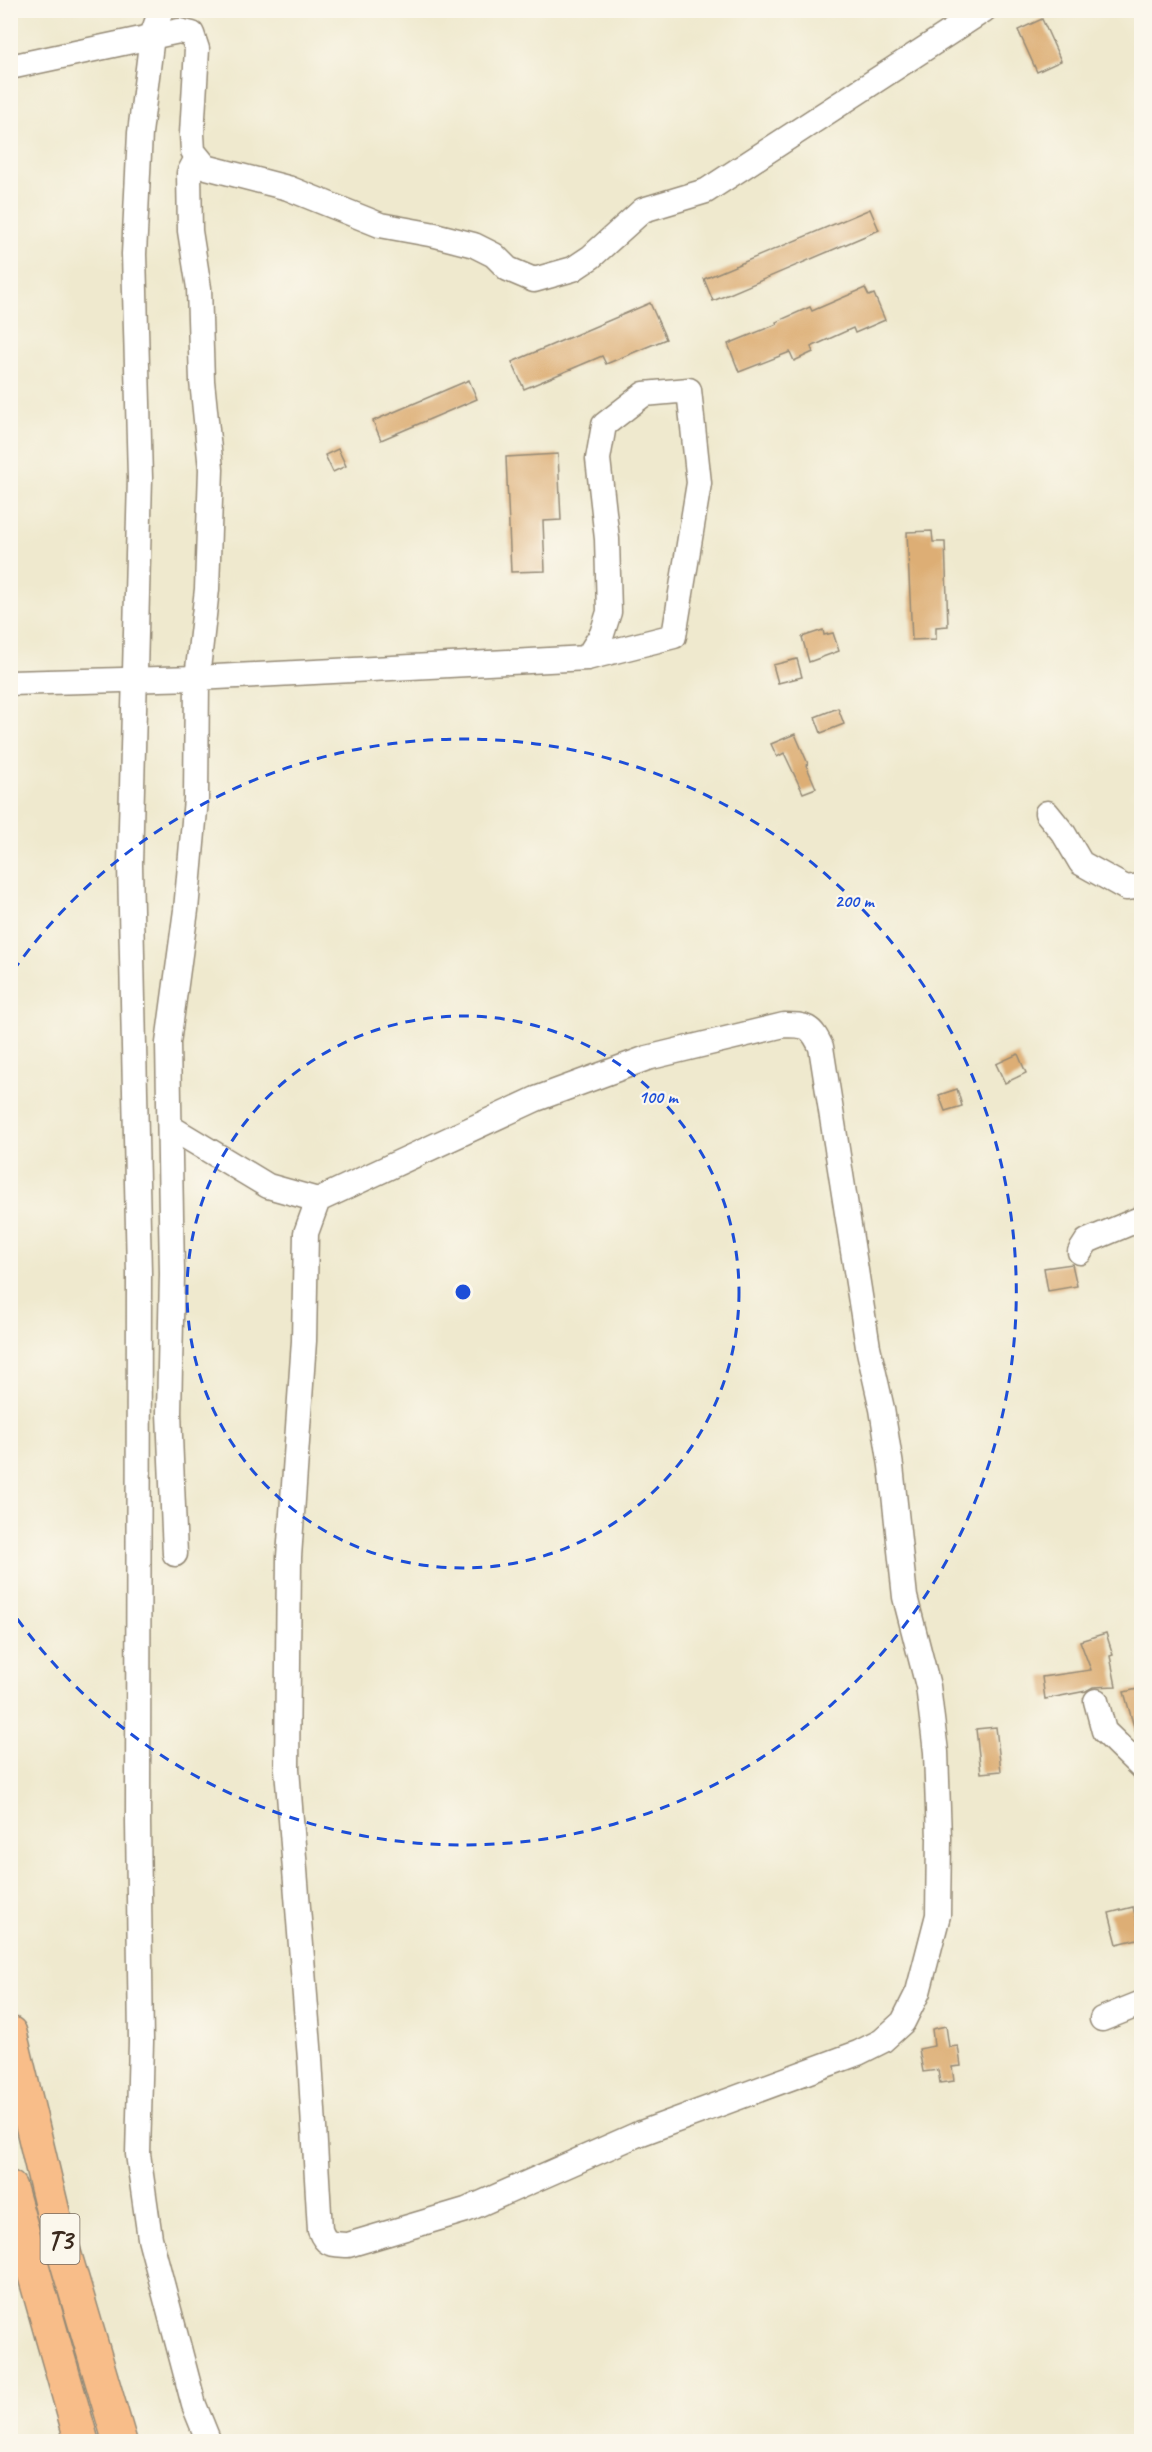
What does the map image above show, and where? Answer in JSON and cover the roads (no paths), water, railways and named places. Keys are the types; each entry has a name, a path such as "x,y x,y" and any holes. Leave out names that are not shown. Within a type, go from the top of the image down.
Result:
{"highway":[{"name":"T3","path":"10,2033 56,2225 120,2442"},
{"name":"T3","path":"10,2188 82,2442"}],"street":[{"path":"161,10 152,36 140,133 134,254 140,478 130,865 139,1284 138,1822 141,2042 138,2154 150,2238 194,2405 209,2442"},
{"path":"10,67 152,36 186,32 192,34 197,49 193,151 206,167 288,188 380,225 474,245 494,255 508,269 534,280 573,269 591,257 643,210 706,191 984,10"},
{"path":"175,1554 169,1413 172,1284 168,1043 186,910 195,799 197,678 207,589 211,469 202,381 198,288 190,231 189,173 197,158"},
{"path":"10,683 197,678 587,658 674,636 699,483 689,390 644,394 604,425 598,459 607,539 609,612 602,634 587,658"},
{"path":"1047,813 1064,834 1081,863 1126,888 1142,886"},
{"path":"170,1126 268,1186 318,1200 536,1099 647,1058 784,1025 802,1025 813,1031 821,1047 868,1347 882,1409 906,1597 928,1686 936,1752 939,1838 938,1915 918,1992 903,2022 882,2041 858,2053 636,2135 466,2210 348,2245 332,2244 324,2239 320,2230 310,2059 287,1769 289,1557 304,1341 306,1233 318,1200"},
{"path":"1080,1252 1088,1241 1142,1218"},
{"path":"1096,1701 1104,1731 1142,1768"},
{"path":"1102,2019 1142,2003"}]}
